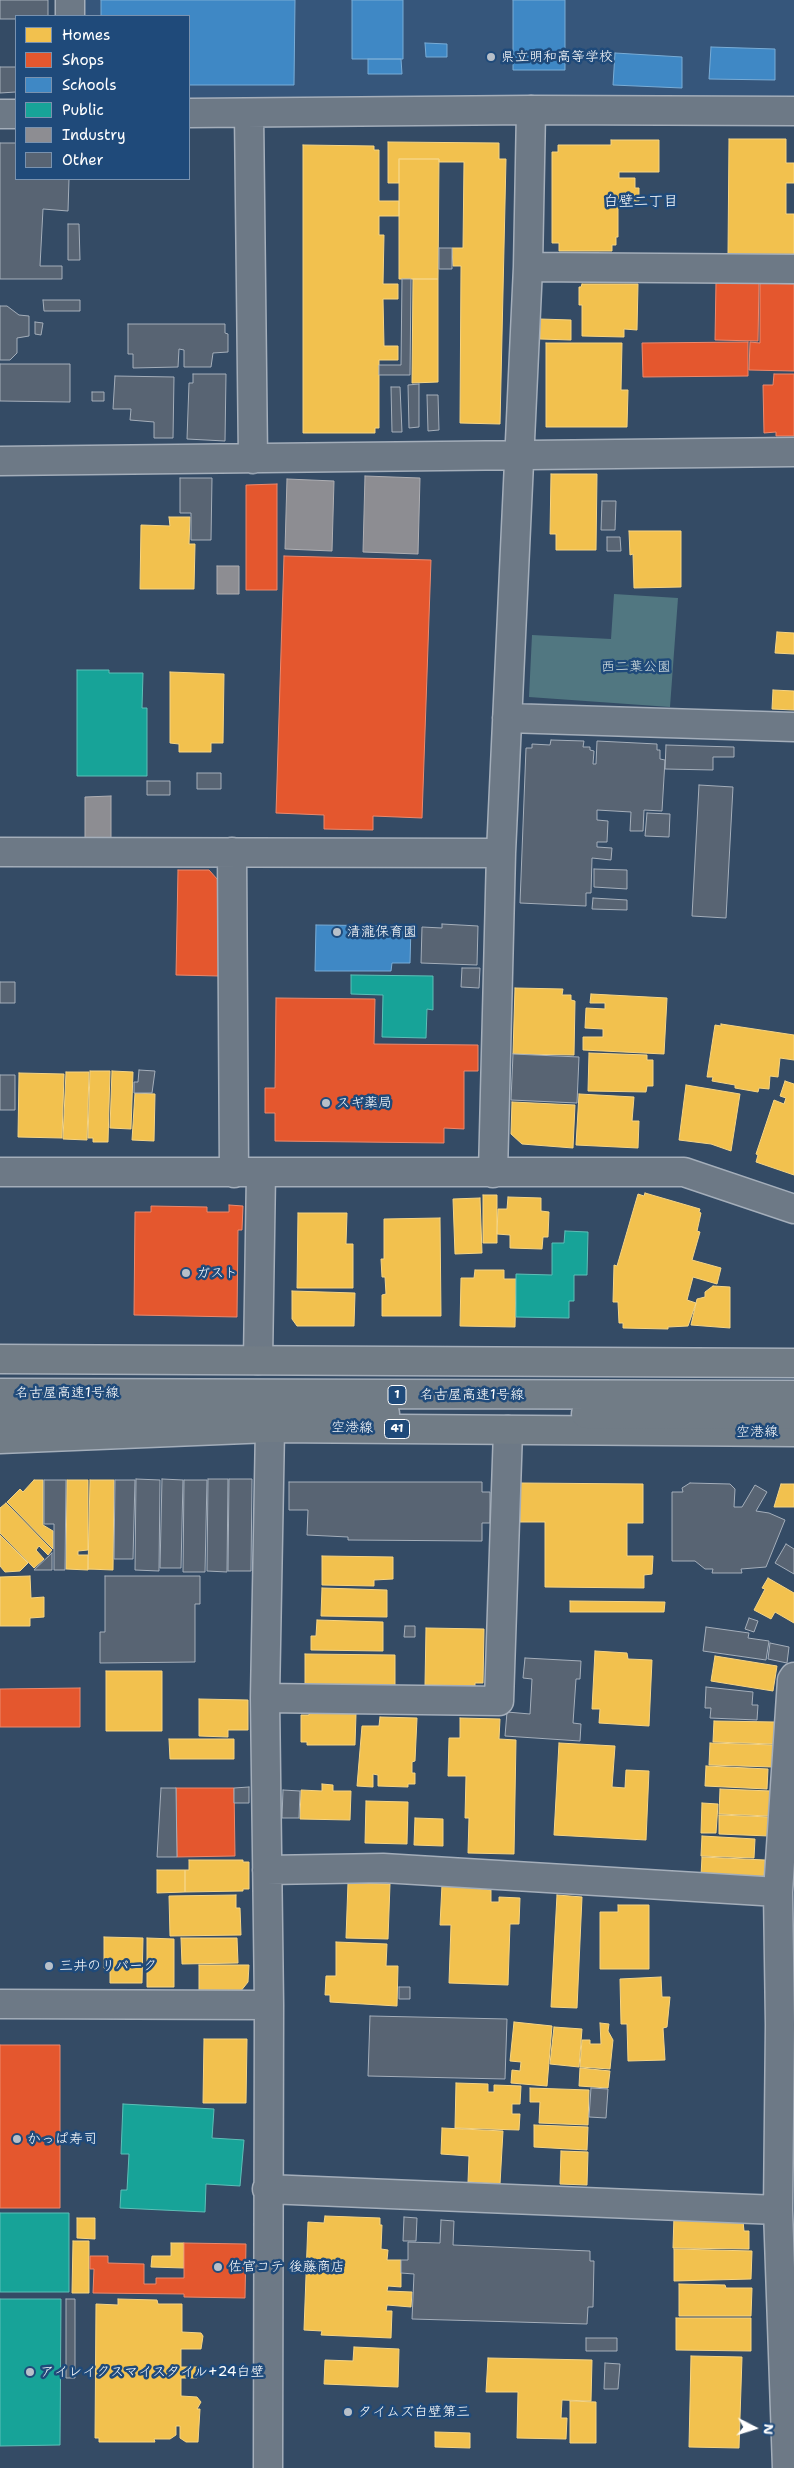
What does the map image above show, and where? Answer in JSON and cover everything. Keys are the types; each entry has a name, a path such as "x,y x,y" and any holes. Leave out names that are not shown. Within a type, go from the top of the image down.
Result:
{"highway":[{"path":"0,1359 794,1363"},
{"name":"名古屋高速1号線","path":"0,1393 794,1395"},
{"name":"名古屋高速1号線","path":"0,1414 794,1415"},
{"name":"空港線","path":"0,1439 270,1428 794,1432"}],"street":[{"path":"70,0 70,15"},
{"path":"190,113 531,110 794,111"},
{"path":"493,1172 501,853 528,267 531,110"},
{"path":"249,112 253,459"},
{"path":"0,114 15,114"},
{"path":"528,267 794,269"},
{"path":"0,461 794,452"},
{"path":"506,718 794,727"},
{"path":"0,852 501,853"},
{"path":"232,852 234,1173"},
{"path":"0,1172 684,1172 794,1209"},
{"path":"258,1360 261,1173"},
{"path":"268,2468 267,2189 269,2005 265,1698 270,1428"},
{"path":"265,1698 499,1701 508,1430"},
{"path":"787,2468 778,2210 787,2025 778,1892 792,1680 794,1677"},
{"path":"267,1870 383,1868 778,1892"},
{"path":"0,2004 269,2005"},
{"path":"267,2189 778,2210"}],"shaded area":[{"name":"県立明和高等学校","path":"85,0 794,0 794,99 190,98 190,15 85,15"}],"green space":[{"name":"西二葉公園","path":"614,594 678,598 670,707 529,697 532,635 611,639"}],"building: Homes":[{"path":"729,139 786,139 786,163 794,163 794,183 786,183 786,214 794,214 794,255 728,254"},
{"path":"611,140 659,140 659,172 619,172 619,178 635,178 635,188 639,188 639,201 618,201 618,237 616,237 616,245 612,245 612,251 559,251 559,243 552,243 552,152 558,152 558,145 611,145"},
{"path":"388,142 499,143 499,159 506,159 500,424 460,423 461,266 453,266 452,248 463,248 464,162 439,162 439,159 399,159 399,183 388,183"},
{"path":"303,145 374,146 374,150 379,150 379,201 399,201 399,216 379,216 379,235 384,235 383,284 398,284 398,299 383,299 384,346 398,346 398,360 379,360 379,428 375,428 375,433 303,433"},
{"path":"399,159 439,159 438,279 399,279"},
{"path":"413,279 438,279 438,382 412,383"},
{"path":"582,284 638,284 637,330 624,329 624,337 582,336 582,305 579,305 579,287"},
{"path":"540,319 571,320 571,340 540,339"},
{"path":"546,343 622,343 621,390 628,390 627,427 546,427"},
{"path":"551,474 597,474 596,550 556,550 556,534 550,534"},
{"path":"169,517 190,517 189,544 195,544 194,589 140,589 141,525 170,526"},
{"path":"629,531 681,531 681,587 634,588 633,554 630,555"},
{"path":"777,632 794,633 794,654 775,653"},
{"path":"170,672 224,674 223,743 211,743 211,752 179,752 179,744 170,743"},
{"path":"773,690 794,691 794,710 772,709"},
{"path":"515,988 563,989 562,995 571,995 571,1000 575,1001 574,1055 513,1054"},
{"path":"591,994 667,998 664,1054 583,1050 583,1037 603,1037 603,1029 585,1028 586,1008 605,1009 605,1003 590,1003"},
{"path":"721,1024 794,1035 794,1060 780,1058 778,1077 770,1076 769,1089 759,1088 758,1092 712,1081 713,1077 707,1077 715,1025 721,1026"},
{"path":"589,1053 647,1055 647,1060 653,1060 653,1086 647,1086 646,1092 588,1091"},
{"path":"90,1071 110,1071 108,1142 93,1142 93,1138 88,1138"},
{"path":"112,1071 133,1072 131,1129 110,1128"},
{"path":"66,1072 89,1072 87,1140 63,1139"},
{"path":"19,1073 64,1074 62,1138 18,1137"},
{"path":"785,1081 794,1084 794,1175 756,1162 758,1155 756,1154 774,1100 784,1104 786,1098 780,1096"},
{"path":"686,1085 740,1094 731,1151 711,1144 679,1140"},
{"path":"135,1093 155,1094 154,1141 132,1140"},
{"path":"579,1094 634,1097 632,1121 639,1121 638,1148 576,1145"},
{"path":"512,1102 575,1105 573,1148 522,1144 511,1134"},
{"path":"645,1193 700,1209 699,1212 701,1213 697,1231 700,1232 692,1260 721,1268 717,1284 693,1277 687,1300 696,1303 688,1326 668,1327 668,1329 623,1328 623,1323 619,1323 618,1302 613,1302 614,1265 617,1266 638,1194 644,1196"},
{"path":"483,1195 497,1195 497,1243 483,1243"},
{"path":"508,1197 541,1198 541,1211 549,1212 548,1237 543,1237 542,1249 510,1248 510,1235 497,1234 498,1209 507,1209"},
{"path":"480,1198 482,1253 455,1254 453,1199"},
{"path":"298,1213 347,1213 346,1244 353,1244 353,1288 297,1288"},
{"path":"440,1218 441,1316 382,1316 382,1295 386,1294 385,1277 382,1277 381,1259 384,1259 384,1219"},
{"path":"475,1270 504,1270 504,1279 516,1279 515,1327 460,1326 461,1278 474,1278"},
{"path":"713,1286 730,1287 730,1328 691,1325 697,1299 705,1297 705,1292"},
{"path":"292,1291 355,1293 354,1326 297,1326 292,1319"},
{"path":"34,1480 43,1480 43,1525 53,1531 53,1549 7,1502 20,1489 23,1492"},
{"path":"67,1480 88,1480 88,1550 78,1551 78,1555 88,1555 88,1570 66,1569"},
{"path":"90,1480 114,1480 113,1570 88,1569"},
{"path":"520,1483 643,1484 643,1523 627,1523 627,1556 653,1556 652,1574 644,1575 644,1588 545,1587 545,1522 520,1522"},
{"path":"781,1484 794,1484 794,1507 774,1507"},
{"path":"6,1503 52,1550 48,1555 39,1546 36,1550 44,1559 34,1568 0,1533 0,1508"},
{"path":"0,1535 28,1563 20,1571 5,1572 0,1566"},
{"path":"322,1556 393,1557 393,1579 374,1580 374,1586 322,1585"},
{"path":"30,1576 31,1598 44,1597 44,1617 30,1618 30,1626 0,1626 0,1577"},
{"path":"768,1578 794,1593 794,1623 775,1612 771,1619 754,1610 765,1589 762,1588"},
{"path":"322,1588 387,1590 387,1617 321,1616"},
{"path":"570,1601 665,1602 664,1612 570,1612"},
{"path":"317,1620 383,1622 383,1651 311,1650 311,1636 316,1636"},
{"path":"426,1628 484,1629 483,1683 475,1683 475,1686 425,1685"},
{"path":"595,1651 627,1653 628,1659 652,1660 649,1726 599,1723 600,1709 592,1709"},
{"path":"305,1654 395,1655 395,1687 305,1686"},
{"path":"715,1656 777,1666 773,1691 711,1681"},
{"path":"106,1671 162,1671 162,1731 106,1731"},
{"path":"199,1699 248,1700 248,1730 228,1730 228,1737 199,1736"},
{"path":"309,1713 356,1714 355,1745 307,1745 307,1742 301,1742 301,1715 309,1715"},
{"path":"380,1717 417,1718 415,1761 412,1762 415,1784 408,1784 408,1787 378,1786 378,1775 373,1774 373,1787 357,1786 362,1726 379,1726"},
{"path":"460,1718 500,1719 499,1739 516,1740 514,1854 468,1853 469,1818 465,1818 466,1776 448,1776 449,1738 460,1738"},
{"path":"714,1721 775,1722 774,1744 713,1742"},
{"path":"169,1739 234,1739 234,1759 170,1759"},
{"path":"559,1743 615,1746 612,1787 625,1788 626,1770 649,1771 646,1840 554,1835"},
{"path":"710,1743 774,1745 773,1767 709,1765"},
{"path":"706,1766 768,1769 767,1789 705,1786"},
{"path":"322,1784 333,1785 333,1791 351,1791 350,1820 300,1819 301,1790 322,1791"},
{"path":"720,1789 771,1791 770,1816 719,1814"},
{"path":"366,1801 408,1802 407,1844 365,1843"},
{"path":"702,1803 718,1804 716,1833 701,1833"},
{"path":"719,1815 770,1817 769,1836 719,1834"},
{"path":"415,1818 443,1819 443,1846 414,1845"},
{"path":"702,1836 755,1839 754,1858 701,1856"},
{"path":"702,1857 765,1860 764,1876 760,1879 701,1876"},
{"path":"189,1860 243,1860 243,1862 249,1862 249,1889 243,1889 243,1891 185,1892 185,1870 189,1870"},
{"path":"157,1870 185,1870 185,1892 157,1893"},
{"path":"348,1883 390,1884 388,1939 346,1938"},
{"path":"442,1885 491,1890 491,1902 499,1902 499,1897 520,1898 519,1924 510,1924 508,1985 449,1983 451,1925 440,1925"},
{"path":"236,1895 236,1908 240,1908 241,1935 170,1936 169,1896"},
{"path":"557,1895 582,1897 577,2008 551,2007"},
{"path":"618,1905 649,1905 649,1969 600,1969 600,1912 618,1912"},
{"path":"104,1937 143,1938 142,1983 110,1983 110,1968 104,1968"},
{"path":"147,1938 174,1939 174,1987 147,1987"},
{"path":"181,1938 237,1938 238,1963 182,1964"},
{"path":"336,1942 387,1944 386,1966 398,1966 397,2006 330,2002 330,1995 325,1995 326,1976 336,1976"},
{"path":"199,1965 249,1965 248,1982 240,1992 199,1992"},
{"path":"661,1977 662,1997 670,1997 667,2027 663,2028 665,2060 628,2061 627,2024 621,2024 620,1979"},
{"path":"514,2022 552,2026 547,2086 511,2083 512,2070 520,2071 521,2062 510,2061"},
{"path":"600,2023 609,2024 608,2031 613,2040 610,2069 580,2067 582,2040 590,2040 590,2044 601,2044"},
{"path":"554,2027 582,2029 579,2067 550,2064"},
{"path":"204,2039 247,2039 246,2103 203,2103"},
{"path":"580,2068 610,2071 608,2088 579,2086"},
{"path":"456,2083 488,2084 488,2092 494,2092 494,2085 521,2086 520,2104 512,2104 512,2114 520,2114 519,2130 455,2128"},
{"path":"530,2088 589,2090 588,2125 539,2123 540,2102 530,2102"},
{"path":"534,2125 588,2127 587,2150 534,2147"},
{"path":"442,2128 503,2131 500,2184 468,2182 469,2156 441,2154"},
{"path":"561,2151 588,2152 587,2185 560,2184"},
{"path":"325,2216 380,2218 380,2225 382,2225 381,2249 388,2250 387,2260 401,2260 401,2287 388,2286 387,2291 412,2292 411,2307 387,2305 386,2311 392,2311 391,2338 321,2335 322,2331 304,2330 308,2222 324,2223"},
{"path":"674,2216 743,2221 744,2231 749,2231 749,2249 673,2248"},
{"path":"77,2218 95,2218 95,2239 77,2238"},
{"path":"73,2241 89,2241 89,2293 72,2293"},
{"path":"171,2243 184,2243 184,2268 151,2267 152,2256 171,2256"},
{"path":"674,2249 752,2251 751,2279 674,2281"},
{"path":"679,2284 725,2285 726,2288 752,2288 751,2316 679,2316"},
{"path":"118,2299 157,2300 158,2304 182,2304 182,2332 201,2333 203,2336 201,2349 181,2349 181,2367 197,2367 197,2378 181,2378 181,2396 197,2397 201,2402 197,2409 200,2409 198,2442 186,2442 180,2438 180,2426 176,2426 176,2435 170,2439 154,2439 155,2442 99,2442 99,2438 95,2438 96,2304 118,2305"},
{"path":"676,2318 751,2318 751,2351 676,2350"},
{"path":"354,2347 399,2349 398,2387 324,2384 325,2360 353,2361"},
{"path":"691,2356 742,2357 739,2448 689,2447"},
{"path":"488,2358 592,2360 591,2401 562,2400 561,2418 567,2418 566,2439 517,2438 518,2392 486,2392"},
{"path":"570,2401 596,2402 596,2443 570,2443"},
{"path":"435,2432 470,2433 470,2448 435,2447"}],"building: Shops":[{"path":"716,282 759,283 758,341 715,340"},
{"path":"760,283 794,284 794,371 749,370 750,342 760,343"},
{"path":"748,342 748,376 643,377 642,343"},
{"path":"774,374 794,374 794,436 776,436 776,432 764,433 763,385 773,385"},
{"path":"277,484 277,590 246,590 246,485"},
{"path":"284,556 431,560 422,818 373,816 373,830 324,829 324,815 276,813"},
{"path":"178,870 209,870 218,880 219,976 176,975"},
{"path":"276,998 375,999 374,1044 478,1045 478,1071 464,1071 464,1129 444,1128 444,1143 275,1141 275,1113 265,1113 265,1088 275,1088"},
{"name":"ガスト","path":"229,1205 243,1206 242,1230 238,1230 237,1317 134,1315 135,1212 151,1212 151,1206 207,1207 207,1212 229,1212"},
{"path":"80,1688 80,1727 0,1727 0,1689"},
{"path":"176,1788 234,1788 235,1856 177,1857"},
{"path":"0,2045 60,2045 60,2208 0,2208"},
{"path":"184,2243 246,2244 245,2298 184,2297 184,2294 93,2293 94,2269 90,2269 90,2256 108,2256 108,2263 144,2264 144,2284 156,2284 156,2278 184,2278"}],"building: Schools":[{"path":"101,0 295,0 294,85 190,85 190,15 101,15"},
{"path":"352,0 403,0 403,59 352,59"},
{"path":"513,0 565,0 565,70 513,70"},
{"path":"425,43 447,44 447,57 426,57"},
{"path":"711,47 775,49 775,80 709,79"},
{"path":"615,53 682,57 682,88 613,85"},
{"path":"368,59 401,59 402,74 368,74"},
{"path":"316,925 411,926 410,963 392,963 391,971 315,971"}],"building: Public":[{"path":"77,670 109,670 109,673 143,673 142,708 147,708 147,776 77,776"},
{"path":"351,975 433,976 433,1010 427,1009 426,1038 382,1037 383,995 351,994"},
{"path":"565,1231 588,1232 587,1275 574,1275 574,1301 569,1301 569,1318 516,1317 516,1274 552,1275 552,1243 564,1243"},
{"path":"123,2104 214,2109 212,2138 244,2140 240,2186 206,2184 205,2212 120,2208 121,2190 127,2190 129,2154 121,2154"},
{"path":"0,2213 69,2213 69,2292 0,2292"},
{"name":"アイレイクスマイスタイル+24白壁","path":"0,2299 61,2299 60,2445 0,2446"}],"building: Industry":[{"path":"365,476 420,478 418,554 363,552"},
{"path":"287,479 334,481 332,551 285,549"},
{"path":"217,566 239,566 239,594 217,594"},
{"path":"111,796 111,838 85,839 85,797"}],"building: Other":[{"path":"0,0 48,0 48,15 15,15 15,19 0,19"},
{"path":"0,67 15,67 15,92 0,93"},
{"path":"0,143 15,143 15,180 69,180 68,211 43,209 40,266 62,266 62,279 0,279"},
{"path":"68,224 79,224 80,260 68,260"},
{"path":"439,248 452,248 452,269 439,269"},
{"path":"402,279 411,279 410,375 379,375 379,365 401,365"},
{"path":"43,300 80,300 80,311 44,311"},
{"path":"0,306 7,306 19,315 29,316 29,336 17,338 17,353 10,360 0,360"},
{"path":"35,322 43,323 41,335 35,334"},
{"path":"128,324 225,324 225,333 228,334 228,352 213,353 211,367 184,367 184,350 179,349 178,367 133,368 133,354 128,354"},
{"path":"0,364 70,364 70,402 0,401"},
{"path":"193,374 226,374 225,441 187,439 189,383 193,383"},
{"path":"115,376 174,377 173,438 154,438 154,422 130,420 131,409 113,409"},
{"path":"419,384 419,427 409,428 408,385"},
{"path":"391,387 400,387 402,432 392,432"},
{"path":"92,392 104,392 104,401 92,401"},
{"path":"427,395 438,395 439,430 428,431"},
{"path":"180,478 212,478 211,540 191,540 191,513 180,513"},
{"path":"602,501 616,501 615,530 601,530"},
{"path":"607,537 620,537 621,551 607,551"},
{"path":"551,740 584,741 583,747 590,747 590,750 594,751 593,764 596,764 597,741 657,744 657,750 660,750 660,759 665,760 662,811 644,810 643,831 630,831 631,812 597,810 597,820 608,821 607,842 597,842 597,847 612,848 611,860 592,858 591,893 586,893 586,906 520,903 526,748 532,748 532,744 550,745"},
{"path":"666,745 734,747 734,757 713,757 713,770 665,769"},
{"path":"197,773 221,773 221,789 197,789"},
{"path":"147,781 170,781 170,795 147,795"},
{"path":"699,785 733,787 726,918 692,916"},
{"path":"647,813 670,814 669,837 645,836"},
{"path":"594,869 627,870 627,889 594,887"},
{"path":"593,898 627,900 627,910 592,909"},
{"path":"442,924 478,926 477,965 421,963 422,927 442,928"},
{"path":"462,968 480,968 479,988 461,987"},
{"path":"0,982 15,982 15,1003 0,1003"},
{"path":"513,1054 579,1057 577,1103 511,1100"},
{"path":"139,1070 155,1071 152,1093 134,1093 134,1082 138,1082"},
{"path":"0,1075 15,1075 15,1110 0,1110"},
{"path":"136,1479 160,1480 159,1571 135,1570"},
{"path":"162,1479 183,1480 181,1568 160,1568"},
{"path":"208,1479 228,1479 227,1572 207,1571"},
{"path":"229,1479 252,1479 251,1571 228,1571"},
{"path":"44,1480 66,1480 65,1570 54,1570 54,1524 44,1524"},
{"path":"115,1480 135,1480 133,1559 114,1559"},
{"path":"184,1480 207,1480 205,1572 183,1572"},
{"path":"289,1482 482,1482 482,1492 490,1492 490,1523 482,1523 482,1541 348,1540 348,1537 307,1535 308,1510 289,1510"},
{"path":"690,1483 730,1484 735,1489 734,1507 742,1507 755,1485 767,1492 756,1511 769,1513 785,1520 766,1567 741,1569 742,1573 712,1573 713,1569 705,1569 695,1561 672,1561 672,1492 683,1492 682,1488"},
{"path":"786,1544 794,1549 794,1574 775,1563"},
{"path":"52,1553 52,1570 34,1570"},
{"path":"105,1576 200,1576 200,1604 195,1604 195,1662 100,1663 100,1632 105,1632"},
{"path":"749,1618 758,1621 754,1632 745,1629"},
{"path":"405,1626 415,1626 415,1637 404,1637"},
{"path":"706,1627 749,1633 748,1638 769,1641 766,1660 703,1651"},
{"path":"770,1643 789,1647 787,1663 768,1659"},
{"path":"525,1658 581,1661 580,1679 576,1679 573,1723 581,1724 580,1741 505,1736 507,1712 530,1714 532,1679 523,1678"},
{"path":"706,1687 753,1692 752,1705 758,1705 757,1720 710,1718 711,1708 705,1708"},
{"path":"249,1787 249,1803 234,1803 234,1788"},
{"path":"161,1788 176,1788 177,1857 157,1857"},
{"path":"283,1790 300,1791 299,1818 282,1818"},
{"path":"399,1987 410,1987 410,1999 399,1999"},
{"path":"370,2016 507,2019 505,2079 368,2076"},
{"path":"591,2088 608,2089 606,2118 589,2117"},
{"path":"404,2217 417,2218 416,2241 403,2241"},
{"path":"441,2220 454,2221 453,2245 590,2251 590,2261 594,2261 593,2307 588,2307 587,2324 412,2319 414,2274 401,2273 401,2260 408,2260 408,2242 440,2243"},
{"path":"66,2299 75,2299 75,2378 66,2378"},
{"path":"586,2338 617,2338 617,2351 586,2351"},
{"path":"605,2363 620,2364 618,2389 604,2389"}],"place":[{"name":"県立明和高等学校","path":"491,57"},
{"name":"清瀧保育園","path":"337,932"},
{"name":"スギ薬局","path":"326,1103"},
{"name":"ガスト","path":"186,1273"},
{"name":"三井のリパーク","path":"49,1966"},
{"name":"かっぱ寿司","path":"17,2139"},
{"name":"佐官コテ 後藤商店","path":"218,2267"},
{"name":"アイレイクスマイスタイル+24白壁","path":"30,2372"},
{"name":"タイムズ白壁第三","path":"348,2412"}],"district":[{"name":"白壁二丁目","path":"641,202"}]}
